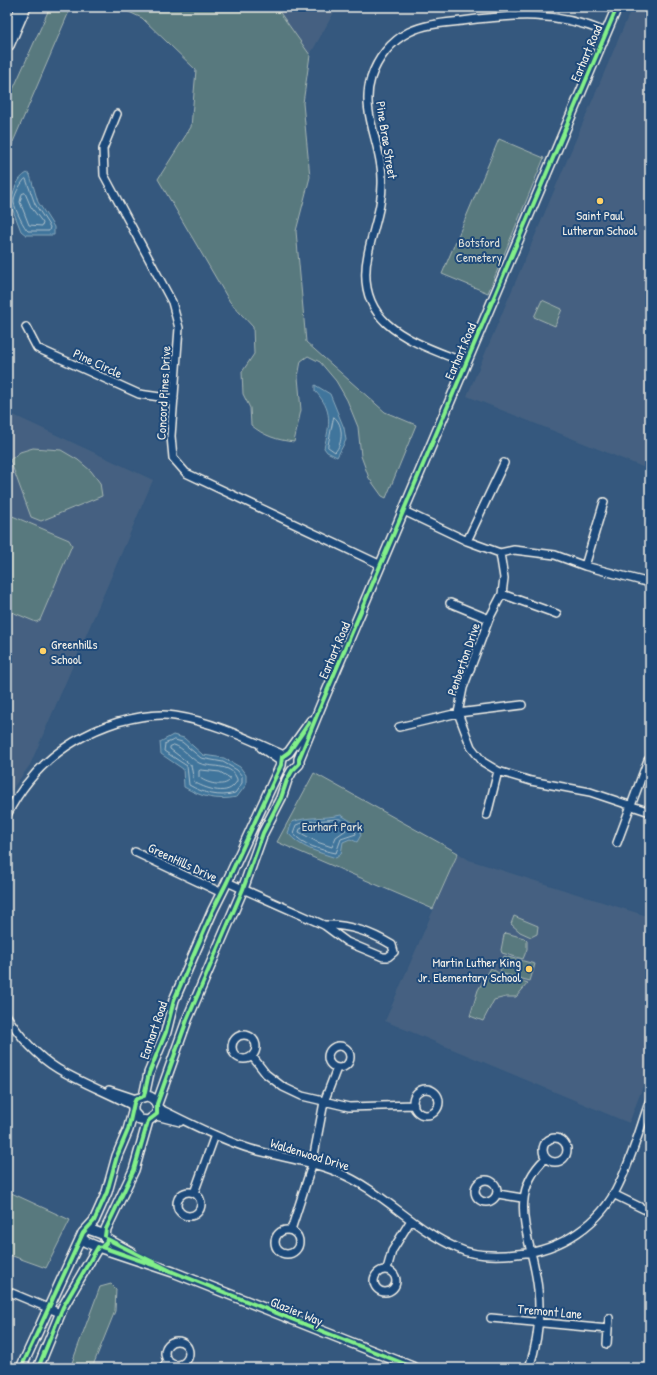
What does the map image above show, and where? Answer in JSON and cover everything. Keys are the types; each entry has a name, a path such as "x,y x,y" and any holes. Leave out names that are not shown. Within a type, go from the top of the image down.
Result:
{"highway":[{"path":"7,44 23,7"}],"street":[{"name":"Earhart Road","path":"157,1109 188,1020 243,889 264,833 292,771 298,767 299,759 322,703 617,7"},
{"name":"Pine Brae Street","path":"466,363 412,341 391,329 377,312 368,289 366,278 368,254 379,212 382,189 380,155 368,109 368,92 374,70 388,49 398,39 418,27 530,14 554,16 577,21 606,32"},
{"name":"Concord Pines Drive","path":"117,114 103,149 104,175 172,302 179,328 171,436 173,458 186,473 381,565"},
{"name":"Pine Circle","path":"26,327 36,348 139,394 174,399"},
{"path":"467,541 504,463"},
{"path":"585,566 604,502"},
{"path":"404,511 467,541 500,553 514,550 555,555 585,566 650,583"},
{"name":"Penberton Drive","path":"500,553 504,578 502,594 488,619 463,688 458,713 471,747 483,762 498,771 531,781 590,792 630,804 650,812"},
{"path":"502,594 557,614"},
{"path":"450,603 488,619"},
{"name":"Earhart Road","path":"21,1368 83,1234 94,1221 107,1192 136,1103 166,1032 174,1000 213,910 228,882 284,759 322,703"},
{"path":"399,728 458,713 522,705"},
{"path":"7,815 16,796 48,760 67,744 94,730 132,718 173,715 225,728 246,737 284,759 286,770 292,771"},
{"path":"284,759 296,754 299,759"},
{"path":"617,843 630,804 648,760"},
{"path":"487,815 498,771"},
{"name":"GreenHills Drive","path":"135,852 222,893"},
{"path":"228,882 324,925 346,942 383,956 388,957 394,952 392,945 352,926 342,924 324,925"},
{"path":"7,1016 15,1029 40,1054 58,1068 90,1084 136,1103 151,1097 157,1109 148,1121 134,1170 106,1229 103,1242 91,1256 60,1313 38,1368"},
{"path":"252,1056 266,1074 283,1086 302,1096 349,1107 414,1105"},
{"path":"290,1230 312,1165 324,1102 338,1068"},
{"name":"Waldenwood Drive","path":"157,1109 249,1149 337,1172 366,1187 437,1238 458,1249 480,1254 532,1253 551,1248 576,1234 598,1215 619,1185 647,1116 650,1100"},
{"path":"136,1103 140,1120 148,1121"},
{"path":"194,1193 215,1135"},
{"path":"529,1368 536,1342 539,1322 538,1289 523,1214 522,1198 527,1183 535,1168 546,1158"},
{"path":"498,1194 522,1198"},
{"path":"613,1194 650,1212"},
{"path":"387,1269 392,1251 411,1220"},
{"path":"88,1229 103,1242"},
{"path":"82,1238 103,1242"},
{"name":"Glazier Way","path":"103,1242 397,1365 415,1368"},
{"path":"7,1291 60,1313"},
{"name":"Tremont Lane","path":"491,1318 608,1329"},
{"path":"607,1344 609,1318"},
{"path":"163,1368 168,1360"}],"shaded area":[{"path":"276,7 340,7 333,14 310,55"},
{"name":"Saint Paul Lutheran School","path":"632,7 650,7 650,470 467,396"},
{"name":"Greenhills School","path":"7,412 153,480 30,765 7,796"},
{"name":"Martin Luther King Jr. Elementary School","path":"458,853 469,860 650,917 650,1068 629,1123 385,1021"}],"green space":[{"path":"50,7 71,7 7,156 7,103"},
{"path":"118,7 276,7 310,55 303,103 310,177 296,231 306,342 385,412 416,425 386,498 382,496 369,478 361,456 358,427 347,400 336,381 320,362 308,356 301,361 298,377 301,410 294,442 271,437 251,425 250,408 243,394 242,372 254,354 253,327 230,302 158,179 191,127 196,70 142,18"},
{"name":"Botsford Cemetery","path":"499,139 544,158 488,293 442,274"},
{"path":"542,300 562,309 555,326 534,317"},
{"path":"33,448 61,450 78,460 91,471 100,483 102,496 41,521 31,517 10,460 20,452"},
{"path":"7,512 10,515 69,540 72,545 40,620 36,622 7,610"},
{"name":"Earhart Park","path":"314,773 458,853 433,909 277,842"},
{"path":"514,916 538,926 537,934 531,937 520,932 511,924"},
{"path":"506,933 524,938 527,941 527,949 523,959 502,953 501,950 504,935"},
{"path":"504,956 535,964 530,981 500,973"},
{"path":"491,968 500,974 528,983 516,997 506,997 494,1000 483,1021 470,1016 478,990"},
{"path":"7,1191 70,1220 46,1268 7,1254"},
{"path":"111,1284 116,1289 115,1311 92,1368 70,1368 100,1287"}],"water":[{"path":"27,173 30,175 38,202 54,227 54,235 26,235 21,231 10,203 18,182"},
{"path":"315,385 330,394 344,428 346,440 337,457 327,452 324,448 329,424 325,405 315,391"},
{"path":"173,735 184,738 203,755 224,758 240,767 246,775 246,785 237,797 223,799 203,796 184,787 183,769 161,754 160,742"},
{"path":"341,815 357,825 361,835 357,842 350,839 343,842 341,854 336,858 304,846 288,833 292,822 304,819"}],"cycle path":[{"path":"105,1236 106,1229 134,1170 148,1121 157,1114 157,1104 187,1020 243,889 263,833 281,798 287,780 292,771 299,764 299,759 322,703 617,7"},
{"path":"21,1368 83,1233 94,1221 107,1192 117,1156 128,1130 134,1103 136,1099 144,1096 149,1073 166,1032 174,1000 213,910 281,765 282,757 289,752 309,723"},
{"path":"173,1272 107,1239 106,1243 102,1247 173,1272 415,1368"},
{"path":"38,1368 63,1307 98,1247"}],"place":[{"name":"Saint Paul Lutheran School","path":"600,201"},
{"name":"Greenhills School","path":"43,651"},
{"name":"Martin Luther King Jr. Elementary School","path":"529,969"}]}
